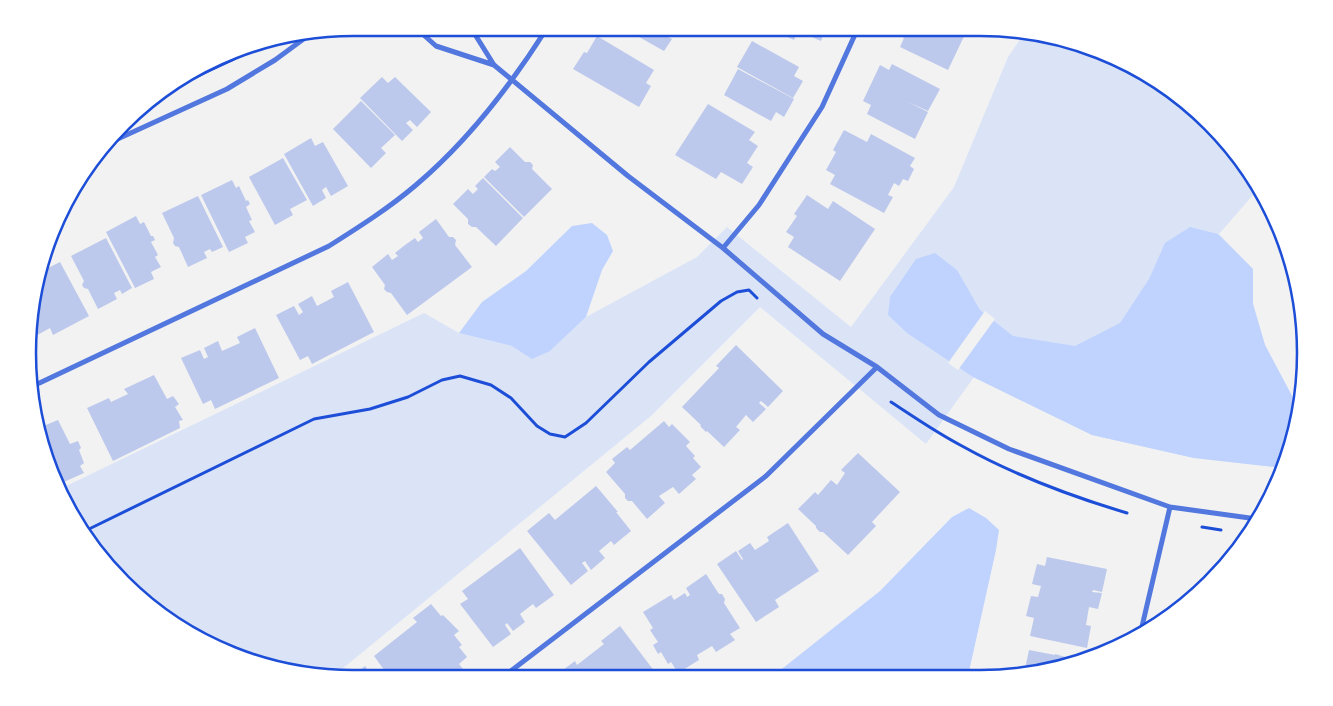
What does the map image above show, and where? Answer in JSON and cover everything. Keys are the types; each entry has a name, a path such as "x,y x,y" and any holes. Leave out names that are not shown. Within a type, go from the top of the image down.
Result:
{"street":[{"path":"425,36 436,46 494,65"},
{"path":"476,36 494,65 628,176 723,248 823,334 877,367 939,415 1009,449 1170,507 1250,518"},
{"path":"38,385 329,246 364,225 417,185 440,163 513,80 542,36"},
{"path":"723,248 758,205 822,107 854,36"},
{"path":"121,137 226,89 276,60 302,40"},
{"path":"512,670 766,476 877,367"},
{"path":"1143,624 1170,507"}],"path":[{"path":"90,529 314,419 370,409 408,398 442,380 460,376 476,379 491,385 511,398 537,426 550,434 565,437 586,423 649,362 722,301 737,292 749,290 760,300"}],"shaded area":[{"path":"1021,39 1042,42 1082,53 1120,69 1156,90 1189,115 1218,144 1243,177 1254,194 1219,234 1253,269 1253,304 1265,345 1293,398 1286,435 1276,467 1194,458 1092,435 974,377 926,444 760,307 651,416 341,669 291,664 251,653 213,637 177,616 144,591 115,562 90,529 66,486 424,313 459,333 512,346 550,351 586,317 697,257 727,227 851,327 954,187 1008,57"}],"water":[{"path":"592,223 607,235 613,251 602,270 586,317 550,351 532,359 512,346 459,333 482,302 526,271 572,226"},
{"path":"1190,227 1218,234 1253,269 1253,304 1265,345 1293,398 1286,435 1276,467 1194,458 1092,435 973,377 907,333 888,315 890,297 916,259 935,253 957,270 980,310 1013,336 1075,346 1120,323 1149,279 1165,243"},
{"path":"969,508 986,518 999,530 969,670 781,670 880,591 952,517"}],"pier":[{"path":"985,311 995,319 958,370 948,363"}],"building":[{"path":"597,36 654,70 646,83 651,86 639,107 573,69 584,52 587,53"},
{"path":"637,36 667,36 672,39 664,51"},
{"path":"785,36 796,36 794,40"},
{"path":"810,36 823,36 821,41"},
{"path":"900,36 964,36 948,70 900,47 904,38"},
{"path":"752,41 799,67 794,76 803,81 793,98 737,67"},
{"path":"892,64 940,89 928,111 908,102 928,112 915,139 867,114 871,105 863,101 880,65 889,70"},
{"path":"738,69 794,99 784,117 776,112 771,121 724,95"},
{"path":"382,77 388,83 395,77 431,112 417,127 410,120 406,123 413,130 402,141 360,98"},
{"path":"361,101 395,135 381,148 386,153 371,168 333,129"},
{"path":"708,104 755,132 749,140 758,146 747,163 753,167 742,184 721,172 716,179 675,155"},
{"path":"844,130 867,142 871,134 915,158 910,166 914,169 908,181 903,179 899,186 894,183 888,195 893,197 884,213 830,184 835,175 826,170 836,152 833,150"},
{"path":"311,138 315,146 323,142 348,186 331,196 326,187 322,190 326,198 313,206 284,154"},
{"path":"510,147 525,162 530,162 533,165 532,169 552,189 524,217 484,177 492,169 495,171 500,167 495,162"},
{"path":"283,158 307,200 290,209 293,215 275,225 249,177"},
{"path":"483,178 523,218 496,246 476,227 468,224 468,219 453,204 468,189 473,194 478,189 475,186"},
{"path":"232,180 236,188 239,186 246,201 248,200 250,204 246,207 252,220 249,221 255,232 245,237 248,243 229,252 201,195"},
{"path":"807,195 828,209 833,201 875,229 840,281 788,247 794,237 786,232 797,216 794,214"},
{"path":"198,196 223,247 212,252 210,249 204,252 207,258 188,267 179,247 173,243 174,238 162,213"},
{"path":"136,216 140,224 144,222 155,240 151,242 158,255 155,257 161,267 151,272 154,279 135,288 106,232"},
{"path":"436,219 449,237 453,237 456,240 455,245 472,267 407,315 391,293 384,289 385,285 372,267 388,254 392,260 398,256 395,253 415,238 418,242 423,238 419,232"},
{"path":"106,238 132,288 122,294 120,290 114,293 117,299 98,309 88,289 82,285 84,281 71,256"},
{"path":"60,262 89,316 53,335 50,328 37,335 42,291 48,268"},
{"path":"348,282 374,332 312,364 308,356 300,360 276,315 294,306 299,315 303,312 298,304 312,296 317,306 334,297 331,291"},
{"path":"255,328 279,378 215,409 211,400 203,404 181,358 200,350 204,359 208,357 204,348 218,341 222,351 240,343 237,337"},
{"path":"736,345 783,391 768,407 761,401 759,403 766,409 753,422 746,415 736,427 740,430 724,447 706,432 682,407 719,368 716,366"},
{"path":"154,375 167,399 173,396 179,404 175,407 183,420 179,421 180,428 113,461 87,408 109,398 111,402 128,394 124,389"},
{"path":"58,420 70,444 78,441 84,463 80,466 84,473 64,482 53,455 45,426"},
{"path":"664,421 669,427 672,424 690,442 686,446 695,456 693,458 701,467 692,475 696,479 679,494 673,487 659,496 665,503 647,519 632,501 628,501 625,498 625,494 606,472 615,463 612,459 627,447 630,450"},
{"path":"858,453 900,492 872,522 876,526 848,555 823,532 820,532 798,509 815,492 818,495 831,480 837,485 845,473 841,470"},
{"path":"596,486 631,531 614,545 611,541 599,551 605,558 591,570 585,561 582,563 588,571 571,585 527,531 549,513 555,520"},
{"path":"788,523 819,571 775,600 779,607 756,622 717,564 736,551 742,560 738,551 750,543 755,550 769,541 767,537"},
{"path":"520,548 554,595 536,608 533,604 520,614 525,622 513,631 507,623 505,625 511,634 493,647 460,604 468,599 462,591"},
{"path":"1047,557 1107,569 1102,592 1093,590 1092,592 1102,593 1098,609 1089,607 1086,625 1091,626 1087,648 1030,636 1034,618 1026,616 1031,596 1038,597 1041,586 1032,584 1037,564 1045,566"},
{"path":"706,574 719,594 722,594 725,599 724,603 740,628 730,634 735,640 716,652 712,646 697,655 699,660 683,670 676,670 671,662 668,664 661,652 658,654 653,645 658,642 650,630 653,628 643,612 671,595 674,600 685,593 687,597 690,595 686,588"},
{"path":"431,604 441,616 443,615 459,631 454,635 462,645 459,647 467,657 459,664 463,669 384,670 374,656 417,622 413,618"},
{"path":"620,626 653,670 563,670 575,661 577,665 604,644 601,641"},
{"path":"1029,650 1067,658 1042,664 1026,666"}]}
